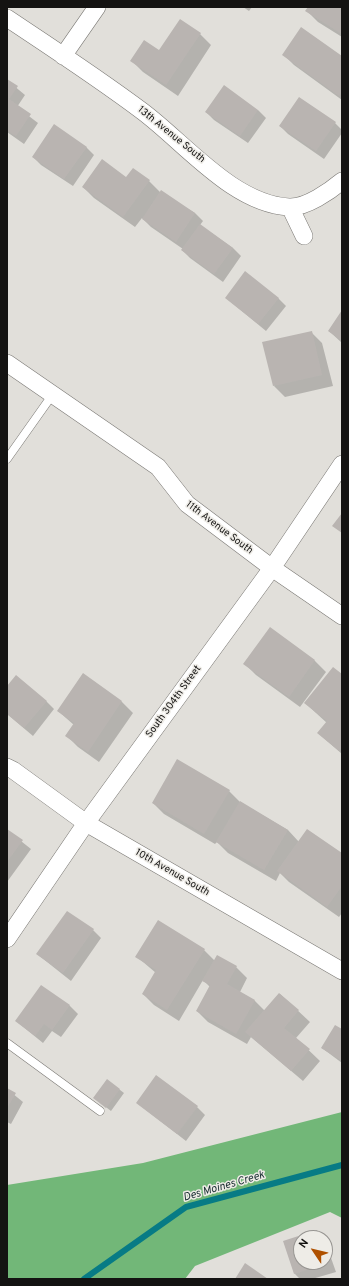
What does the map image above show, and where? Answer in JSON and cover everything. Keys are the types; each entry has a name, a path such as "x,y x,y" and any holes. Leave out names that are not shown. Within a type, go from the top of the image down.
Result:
{"street":[{"path":"63,56 97,7"},
{"name":"13th Avenue South","path":"7,18 142,112 235,189 260,201 290,208"},
{"path":"304,236 290,208 308,202 327,193 342,181"},
{"name":"11th Avenue South","path":"7,363 158,467 187,504 272,568 342,616"},
{"name":"South 304th Street","path":"7,939 86,823 272,568 342,464"},
{"name":"10th Avenue South","path":"7,767 86,823 342,971"}],"lane":[{"path":"7,459 53,394"},
{"path":"7,1043 100,1111"}],"green space":[{"path":"342,1112 342,1218 330,1212 195,1266 185,1279 7,1279 7,1185 143,1163"}],"building":[{"path":"308,7 342,7 342,34 305,11"},
{"path":"180,19 201,33 166,85 130,61 144,40 159,50"},
{"path":"301,27 342,56 342,92 339,96 282,55"},
{"path":"7,79 18,86 9,99 31,114 16,136 7,131"},
{"path":"224,85 258,110 240,136 205,112"},
{"path":"299,97 336,122 316,151 279,126"},
{"path":"54,124 87,147 64,179 32,157"},
{"path":"102,159 126,177 133,168 150,180 123,217 82,187"},
{"path":"161,190 195,213 176,242 142,219"},
{"path":"200,224 233,248 214,274 181,250"},
{"path":"245,271 279,298 258,324 225,298"},
{"path":"342,310 342,341 328,331"},
{"path":"312,331 322,375 273,386 262,342"},
{"path":"342,513 342,533 332,526"},
{"path":"270,627 315,660 289,697 243,664"},
{"path":"333,667 342,674 342,747 339,751 317,733 327,721 304,703"},
{"path":"83,673 122,701 88,752 65,736 74,723 57,711"},
{"path":"16,675 47,701 24,728 7,714 7,686"},
{"path":"177,759 230,790 204,834 152,803"},
{"path":"240,801 288,830 264,870 216,842"},
{"path":"7,829 23,840 7,862"},
{"path":"307,829 342,853 342,886 327,907 277,871"},
{"path":"67,911 94,929 63,973 36,954"},
{"path":"158,920 205,949 167,1010 142,994 156,970 135,957"},
{"path":"217,955 237,966 227,984 255,1000 236,1034 196,1011 210,985 202,981"},
{"path":"41,985 70,1005 52,1030 44,1024 35,1036 15,1021"},
{"path":"279,993 299,1010 284,1028 310,1049 291,1071 245,1032"},
{"path":"335,1025 342,1029 342,1061 321,1048"},
{"path":"156,1075 198,1106 177,1134 136,1103"},
{"path":"107,1079 120,1089 106,1108 93,1098"},
{"path":"7,1088 16,1093 7,1108"},
{"path":"293,1238 293,1270 306,1270 294,1274 283,1241"},
{"path":"245,1263 268,1279 235,1279"}],"waterway":[{"name":"Des Moines Creek","path":"84,1279 186,1207 342,1165"}]}
